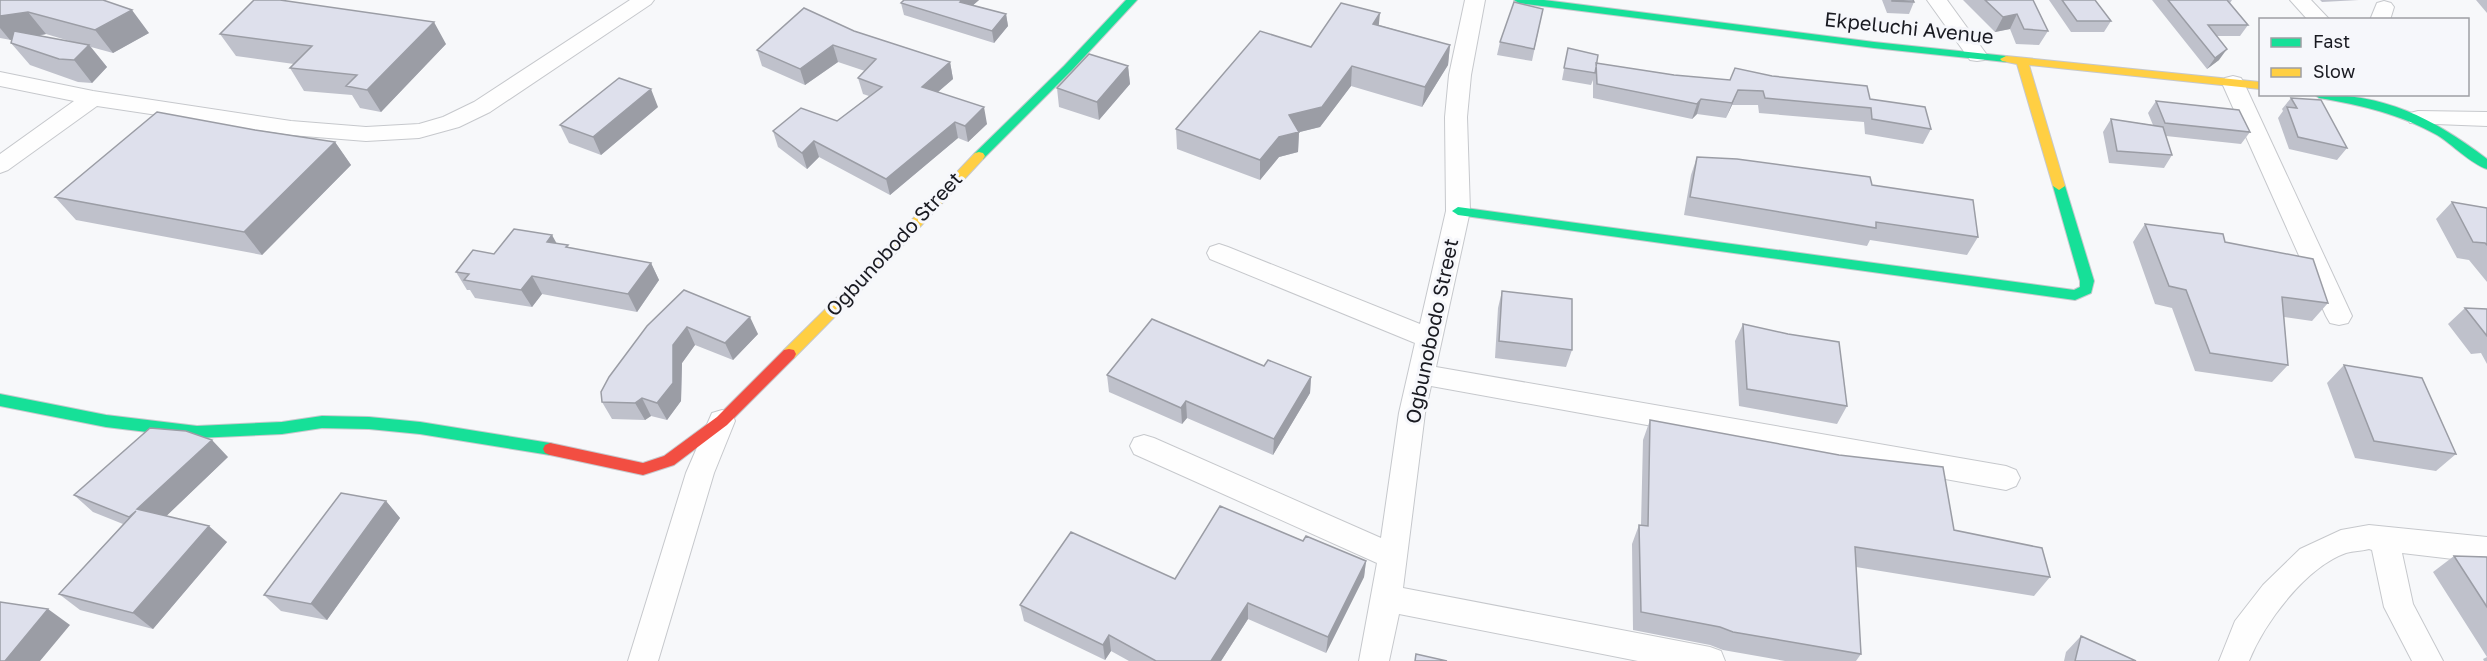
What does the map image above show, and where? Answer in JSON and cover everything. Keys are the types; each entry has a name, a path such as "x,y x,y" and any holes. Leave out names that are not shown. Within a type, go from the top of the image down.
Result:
{"street":[{"path":"0,79 93,98 291,128 366,134 418,131 451,122 482,107 644,0"},
{"name":"Ogbunobodo Street","path":"0,400 106,421 197,432 282,428 322,422 379,424 580,454 643,469 669,461 722,421 754,386 860,284 1000,133 1077,59 1132,0"},
{"name":"Ogbunobodo Street","path":"1374,661 1387,598 1390,556 1420,374 1458,211 1457,106 1460,75 1475,0"},
{"name":"Ekpeluchi Avenue","path":"1519,0 1862,43 2259,86"},
{"path":"1938,0 1977,55"},
{"path":"2300,0 2318,18"},
{"path":"1458,211 2075,295 2086,290 2087,280 2022,60"},
{"path":"2233,82 2339,316"},
{"path":"2330,96 2369,103 2387,102 2457,141 2487,165"},
{"path":"0,165 93,98"},
{"path":"2418,118 2487,119"},
{"path":"1219,253 1429,338"},
{"path":"1420,374 2006,478"},
{"path":"643,661 700,473 722,421"},
{"path":"1144,447 1390,556"},
{"path":"2234,661 2246,631 2274,594 2310,558 2341,542 2369,537 2487,550"},
{"path":"2385,538 2389,568 2399,606 2428,661"},
{"path":"1387,598 1710,661"}],"building":[{"path":"0,0 103,0 132,10 95,30 28,12 0,16"},
{"path":"254,0 280,0 434,22 367,90 346,86 357,75 290,68 312,46 220,34"},
{"path":"904,0 962,0 960,2 1006,14 992,31 901,3"},
{"path":"1913,0 1914,2 1892,1"},
{"path":"1985,0 2033,0 2048,31 2024,29 2017,14 2003,17"},
{"path":"2062,0 2095,0 2111,21 2077,21"},
{"path":"2168,0 2227,0 2248,25 2208,25 2227,49 2215,58"},
{"path":"1514,2 1543,9 1534,49 1500,42"},
{"path":"1341,3 1380,13 1373,24 1450,45 1425,87 1352,66 1322,107 1289,115 1299,132 1279,137 1260,160 1176,129 1260,31 1311,47"},
{"path":"804,8 854,31 950,62 922,87 984,107 965,126 955,122 886,179 814,141 802,153 773,131 801,108 837,121 882,87 858,78 876,59 833,45 800,69 757,50"},
{"path":"14,31 89,45 74,60 59,59 11,43"},
{"path":"1568,48 1598,55 1595,73 1564,68"},
{"path":"1089,54 1128,66 1097,102 1057,88"},
{"path":"1596,63 1674,75 1730,80 1735,68 1772,76 1867,86 1870,99 1925,107 1931,129 1872,119 1871,108 1765,98 1763,91 1738,90 1732,103 1701,99 1697,104 1597,84"},
{"path":"619,78 651,89 593,137 560,125"},
{"path":"2291,98 2321,100 2347,148 2298,137 2287,107 2297,108"},
{"path":"2156,101 2239,110 2250,132 2165,123"},
{"path":"157,112 335,142 244,232 55,197"},
{"path":"2111,119 2163,127 2172,155 2117,151"},
{"path":"1697,157 1737,159 1870,177 1872,185 1973,200 1978,237 1876,222 1876,228 1690,197"},
{"path":"2452,202 2487,208 2487,245 2473,242"},
{"path":"2145,224 2223,234 2225,242 2313,259 2328,303 2282,297 2288,365 2210,353 2186,290 2169,286"},
{"path":"514,229 552,235 547,242 568,245 566,247 651,263 628,294 532,276 521,290 464,280 469,274 456,272 473,250 494,254"},
{"path":"684,290 750,317 725,343 687,327 673,345 673,383 657,403 642,398 635,403 602,402 601,392 609,377 647,326"},
{"path":"1502,291 1572,299 1572,350 1499,341"},
{"path":"2465,308 2487,309 2487,336"},
{"path":"1152,319 1264,366 1268,360 1311,377 1274,439 1186,401 1181,408 1107,375"},
{"path":"1743,324 1839,342 1847,406 1747,389"},
{"path":"2344,365 2422,378 2456,454 2374,441"},
{"path":"1650,420 1839,455 1943,467 1954,530 2042,548 2050,577 1855,547 1861,654 1733,632 1720,627 1641,612 1639,525 1648,526"},
{"path":"150,428 186,431 212,440 137,509 209,526 133,613 59,594 136,511 129,517 74,495"},
{"path":"341,493 386,501 311,604 264,595"},
{"path":"1220,506 1303,541 1306,536 1366,561 1328,637 1248,603 1211,661 1156,661 1109,635 1103,645 1020,605 1071,532 1175,579"},
{"path":"2454,556 2487,557 2487,607"},
{"path":"0,602 48,609 5,661 0,661"},
{"path":"2081,636 2136,661 2075,661"},
{"path":"1416,654 1447,661 1415,661"}],"traffic: fast":[{"path":"979,156 1068,68 1132,0"},
{"path":"1519,0 1874,45 2006,59"},
{"path":"2332,96 2389,109 2427,124 2487,165"},
{"path":"1458,211 2075,295 2086,290 2087,281 2059,186"},
{"path":"0,400 106,421 197,432 282,428 322,422 369,423 420,428 550,449"}],"traffic: slow":[{"path":"2006,59 2259,86"},
{"path":"2022,60 2059,186"},
{"path":"789,354 860,283 979,156"}],"traffic: jam":[{"path":"550,449 643,469 669,461 722,421 789,354"}]}
